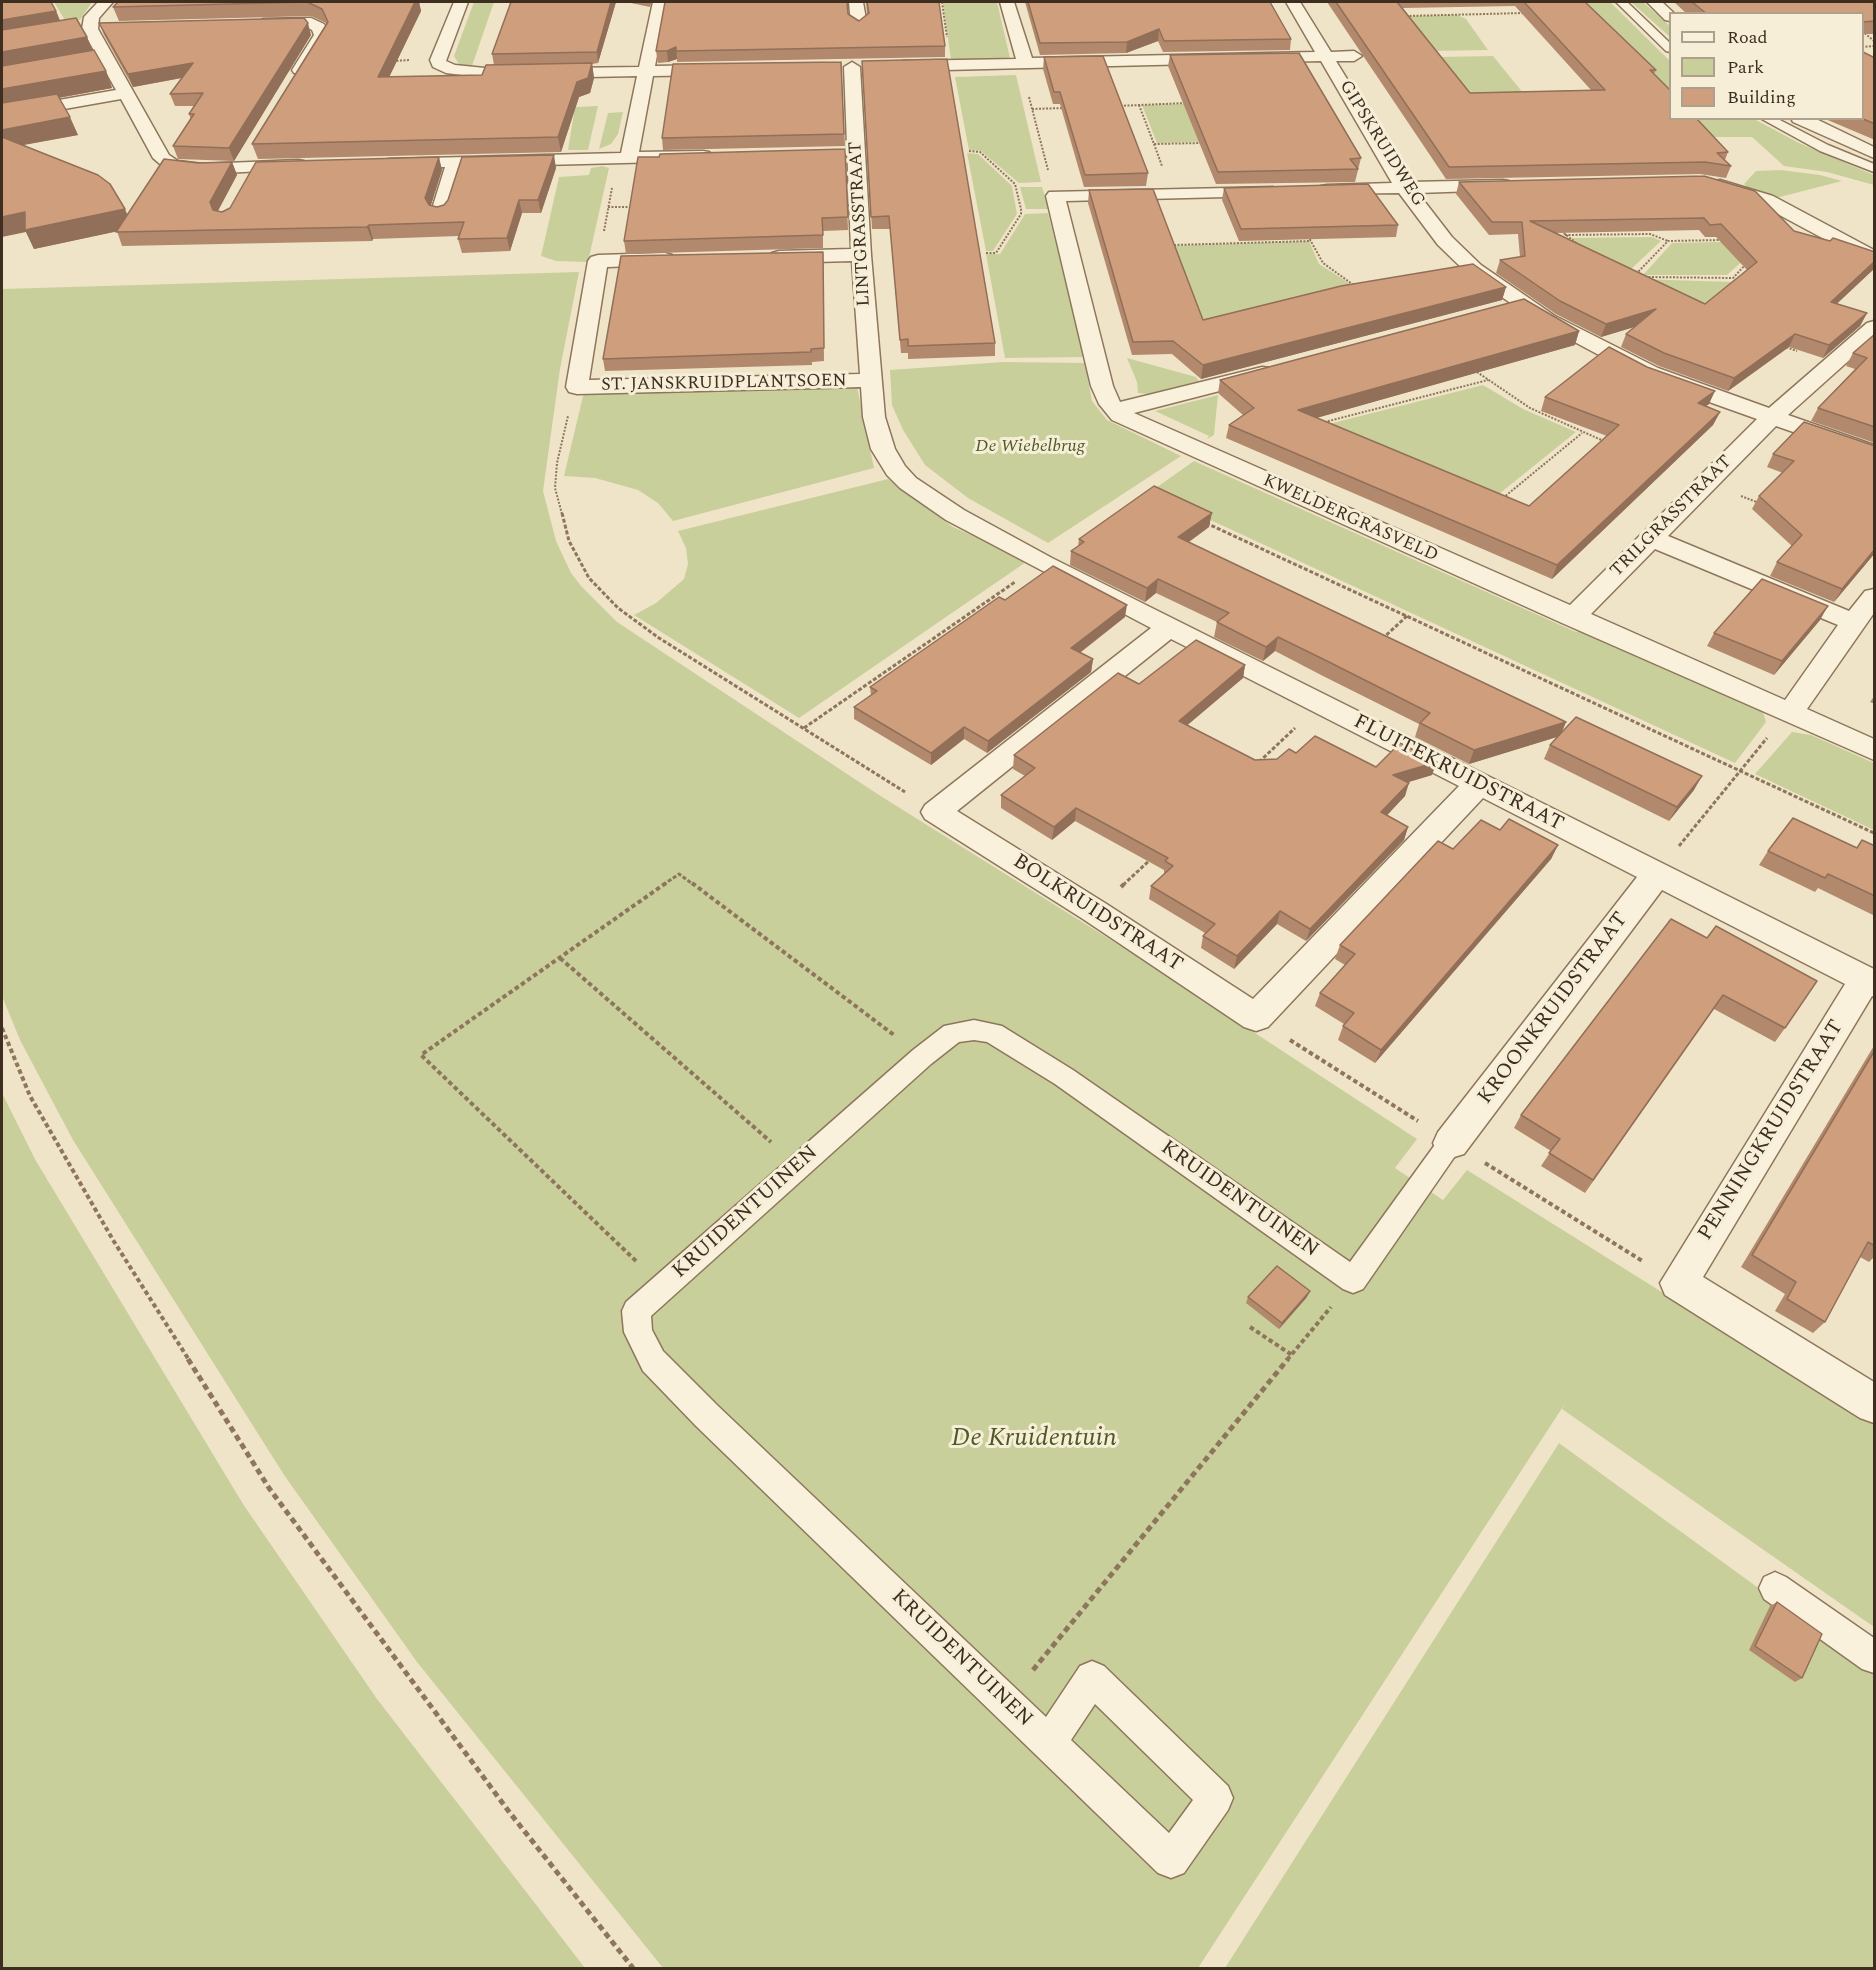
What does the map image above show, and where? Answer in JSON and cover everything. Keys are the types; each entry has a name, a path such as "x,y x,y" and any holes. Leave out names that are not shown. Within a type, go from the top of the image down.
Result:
{"street":[{"path":"106,2 92,17 91,29 101,60 127,93 162,158 173,166 203,169 249,160 314,164"},
{"path":"461,2 438,60 444,68 475,73 727,69"},
{"path":"629,157 660,2"},
{"path":"856,2 859,25"},
{"path":"1007,2 1025,63"},
{"name":"GIPSKRUIDWEG","path":"1293,2 1404,188 1445,241 1474,268 1564,330 1650,373 1875,453"},
{"path":"1654,2 1669,15"},
{"path":"253,24 311,23 319,27 322,35 293,81"},
{"path":"887,66 1354,56"},
{"name":"LINTGRASSTRAAT","path":"853,67 861,255 870,380 877,432 895,470 931,500 1042,563"},
{"path":"2,115 127,93"},
{"path":"1803,120 1875,153"},
{"path":"833,153 857,153"},
{"path":"373,163 725,155"},
{"path":"243,186 249,160"},
{"path":"440,212 456,161"},
{"path":"1700,181 1722,185 1766,200 1875,258"},
{"path":"1308,190 1523,185"},
{"path":"1280,368 1116,411 1102,386 1059,196 1285,191"},
{"path":"766,257 861,255"},
{"path":"577,387 598,261 682,259"},
{"path":"1501,309 1522,303"},
{"name":"TRILGRASSTRAAT","path":"1571,617 1772,417 1875,327"},
{"name":"ST. JANSKRUIDPLANTSOEN","path":"577,387 870,380"},
{"name":"KWELDERGRASVELD","path":"1116,411 1139,425 1875,750"},
{"path":"1651,538 1854,622"},
{"name":"FLUITEKRUIDSTRAAT","path":"1042,563 1870,982"},
{"path":"1790,713 1854,622 1875,597"},
{"path":"936,812 1169,627"},
{"path":"1256,1018 1479,784"},
{"name":"BOLKRUIDSTRAAT","path":"936,812 1094,911 1256,1018"},
{"name":"KROONKRUIDSTRAAT","path":"1451,1143 1656,875"},
{"name":"PENNINGKRUIDSTRAAT","path":"1679,1283 1870,982"},
{"path":"1679,1283 1875,1404"}],"lane":[{"path":"1621,2 1669,47"},
{"path":"1770,120 1824,148 1875,168"},
{"name":"KRUIDENTUINEN","path":"1049,1743 1092,1678 1216,1798 1171,1860 1049,1743 652,1361 638,1332 636,1311 922,1057 953,1033 974,1030 993,1033 1064,1077 1353,1280"},
{"path":"1353,1280 1451,1143"},
{"path":"1775,1588 1875,1657"}],"path":[{"path":"1409,26 1402,16 1530,13"},
{"path":"393,61 438,60"},
{"path":"1029,97 1059,196"},
{"path":"1115,106 1193,103"},
{"path":"1139,105 1154,144 1209,142"},
{"path":"1032,109 1068,108"},
{"path":"969,151 980,152 1015,184 1022,209 996,253 986,253"},
{"path":"598,261 616,166 629,157"},
{"path":"1285,191 1323,263 1355,287 1344,289"},
{"path":"1150,194 1174,245 1311,241"},
{"path":"608,207 644,206"},
{"path":"1559,228 1582,248"},
{"path":"1565,235 1650,234 1668,241 1726,239"},
{"path":"1668,241 1634,277 1733,278 1738,283"},
{"path":"1733,278 1749,262"},
{"path":"1777,344 1797,351"},
{"path":"1471,368 1530,408 1582,433 1614,445"},
{"path":"1311,426 1488,380"},
{"path":"577,387 574,390 557,463 555,488 569,541 589,578 618,608 650,632 936,812"},
{"path":"1511,505 1501,501 1582,433"},
{"path":"1706,483 1769,507"},
{"path":"1204,522 1875,833"},
{"path":"803,728 1042,563"},
{"path":"1374,647 1407,616"},
{"path":"1252,768 1322,704"},
{"path":"1656,875 1790,713"},
{"path":"1094,911 1155,855"},
{"path":"663,1287 422,1055 679,874 922,1057"},
{"path":"560,958 798,1166"},
{"path":"1256,1018 1451,1143 1679,1283"},
{"path":"2,1028 30,1096 102,1220 270,1488 510,1813 633,1968"},
{"name":"KRUIDENTUINEN","path":"1028,1676 1353,1280"},
{"path":"1250,1327 1292,1354"}],"green space":[{"path":"54,2 92,2 80,20 66,22"},
{"path":"474,2 494,2 471,69 460,66 454,56"},
{"path":"943,2 997,2 1010,58 951,60"},
{"path":"1566,2 1610,2 1669,60 1669,92"},
{"path":"1631,2 1643,2 1669,25 1669,36"},
{"path":"1457,15 1466,19 1488,50 1432,51 1407,16"},
{"path":"1493,56 1524,94 1464,95 1436,57"},
{"path":"1016,75 1041,182 1019,183 981,151 969,150 955,77"},
{"path":"1231,103 1249,140 1157,143 1142,105"},
{"path":"598,106 588,150 568,150 575,107"},
{"path":"623,112 618,134 611,144 599,149 608,113"},
{"path":"1695,120 1756,120 1799,143 1874,175 1874,185 1827,172 1784,166 1752,137 1714,137"},
{"path":"967,153 978,154 1012,186 1017,214 993,251 986,251"},
{"path":"602,166 609,168 588,262 556,261 541,256 559,177 589,175 591,168"},
{"path":"1781,170 1820,175 1842,181 1776,198 1744,184 1756,171"},
{"path":"1020,187 1042,187 1049,209 1026,209"},
{"path":"1048,213 1085,357 1005,358 986,254 1000,254 1025,214"},
{"path":"1652,237 1661,241 1629,271 1619,273 1571,238"},
{"path":"1309,241 1319,264 1352,285 1197,325 1168,246"},
{"path":"1765,241 1727,275 1643,275 1672,243"},
{"name":"De Kruidentuin","path":"579,272 560,369 543,491 556,541 571,573 581,586 617,622 879,795 1151,965 1417,1139 1395,1168 1443,1200 1467,1170 1874,1425 1874,1627 1562,1409 1566,1402 1198,1968 663,1968 417,1662 284,1475 73,1140 20,1040 2,996 2,289"},
{"path":"1638,279 1734,282 1698,313"},
{"path":"1127,358 1196,377 1199,381 1148,394 1138,393 1137,382"},
{"name":"De Wiebelbrug","path":"1003,362 1085,363 1092,401 1107,420 1181,456 1048,543 968,498 925,465 903,430 892,405 890,370"},
{"path":"1483,385 1523,409 1576,432 1494,498 1313,428"},
{"path":"857,387 874,468 673,521 658,503 638,490 595,478 564,476 584,392"},
{"path":"1218,395 1214,435 1207,439 1209,436 1155,411"},
{"path":"1194,461 1576,632 1581,630 1763,712 1766,722 1735,763 1150,492"},
{"path":"888,479 953,527 1029,560 799,718 634,615 656,603 684,579 688,564 686,548 678,531"},
{"path":"1792,732 1811,735 1874,763 1874,830 1755,774"},
{"path":"2,1093 36,1161 243,1504 377,1699 585,1968 2,1968"},
{"path":"1559,1443 1874,1672 1874,1968 1225,1968"}],"building":[{"path":"2,2 51,2 56,11 2,20"},
{"path":"118,2 307,2 113,7"},
{"path":"307,2 415,2 378,77 482,75 486,65 592,63 588,78 577,82 558,137 252,144 328,22 322,9"},
{"path":"511,2 611,2 597,52 492,54"},
{"path":"665,2 847,2 848,14 859,21 869,13 867,2 939,2 945,46 676,51 676,47 667,51 656,51"},
{"path":"1028,2 1270,2 1291,39 1164,41 1159,29 1127,42 1040,43"},
{"path":"1336,2 1397,2 1470,93 1605,90 1524,2 1585,2 1656,70 1650,70 1669,89 1669,120 1698,120 1728,152 1717,153 1731,166 1705,162 1449,167"},
{"path":"1692,2 1875,2 1875,21 1864,22 1864,12 1704,12"},
{"path":"76,18 87,37 2,52 2,30"},
{"path":"304,18 308,23 229,148 173,146 194,114 189,114 203,93 170,94 193,63 128,74 99,23"},
{"path":"94,50 106,71 2,89 2,66"},
{"path":"1864,52 1875,58 1875,124 1864,119"},
{"path":"1299,53 1361,158 1350,159 1358,169 1218,172 1170,55"},
{"path":"1103,56 1148,173 1085,175 1060,92 1054,92 1044,57"},
{"path":"947,59 995,343 908,346 908,339 900,340 889,216 871,217 862,61"},
{"path":"841,62 844,134 662,138 673,64"},
{"path":"57,94 70,117 2,130 2,103"},
{"path":"2,137 98,175 110,184 125,209 25,230 25,212 2,217"},
{"path":"845,149 848,217 822,218 823,235 624,241 638,157 659,157 660,154"},
{"path":"554,155 538,200 519,200 507,238 458,239 464,222 369,225 367,227 116,232 164,159 198,163 232,162 210,202 213,210 222,212 230,208 256,162 439,157 425,198 429,205 437,207 444,205 448,200 462,157"},
{"path":"1704,176 1755,191 1794,231 1830,241 1833,238 1875,252 1875,261 1831,302 1867,313 1829,345 1795,334 1734,378 1664,353 1626,334 1656,309 1606,324 1560,301 1500,260 1525,256 1522,222 1492,222 1459,182","holes":["1704,218 1710,225 1721,224 1757,262 1705,304 1530,221"]},
{"path":"1368,184 1398,225 1241,229 1224,188"},
{"path":"1153,189 1203,320 1341,286 1473,264 1506,287 1203,365 1173,341 1133,342 1089,190"},
{"path":"823,252 824,348 811,349 811,352 603,359 621,256"},
{"path":"1524,299 1579,331 1298,410 1529,506 1619,425 1545,397 1609,347 1647,367 1715,391 1698,403 1720,412 1557,565 1229,425 1254,408 1220,380"},
{"path":"1875,334 1875,427 1818,408 1867,358 1853,353"},
{"path":"1804,422 1875,446 1875,549 1842,589 1777,562 1802,535 1759,496 1794,461 1773,454"},
{"path":"1154,486 1212,513 1178,537 1566,722 1474,750 1420,723 1430,713 1327,661 1278,637 1266,647 1217,622 1229,613 1158,579 1147,588 1071,551 1084,542 1079,539"},
{"path":"1053,566 1127,605 1071,648 1093,659 988,741 964,727 931,753 854,707 877,691 870,687 999,597 1005,600"},
{"path":"1762,579 1828,606 1782,661 1714,633"},
{"path":"1196,640 1245,665 1179,721 1255,760 1277,759 1289,749 1296,753 1315,736 1376,767 1400,743 1437,762 1393,775 1409,783 1381,812 1408,827 1310,929 1280,911 1237,956 1203,936 1215,924 1151,886 1173,866 1165,861 1168,858 1076,808 1054,827 1001,795 1035,768 1014,755 1118,673 1139,684"},
{"path":"1576,717 1702,776 1677,807 1550,745"},
{"path":"1793,818 1857,848 1862,840 1875,846 1875,896 1828,874 1825,878 1768,851"},
{"path":"1509,819 1558,845 1381,1050 1343,1026 1354,1013 1320,993 1355,954 1340,945 1438,841 1453,849 1481,820 1500,830"},
{"path":"1671,919 1707,938 1716,926 1817,981 1785,1028 1723,995 1593,1180 1549,1153 1560,1139 1521,1115"},
{"path":"1875,1050 1875,1246 1868,1242 1825,1322 1787,1299 1796,1282 1752,1255"},
{"path":"1277,1266 1310,1291 1282,1323 1248,1297"},
{"path":"1777,1602 1822,1634 1802,1678 1755,1646"}]}
